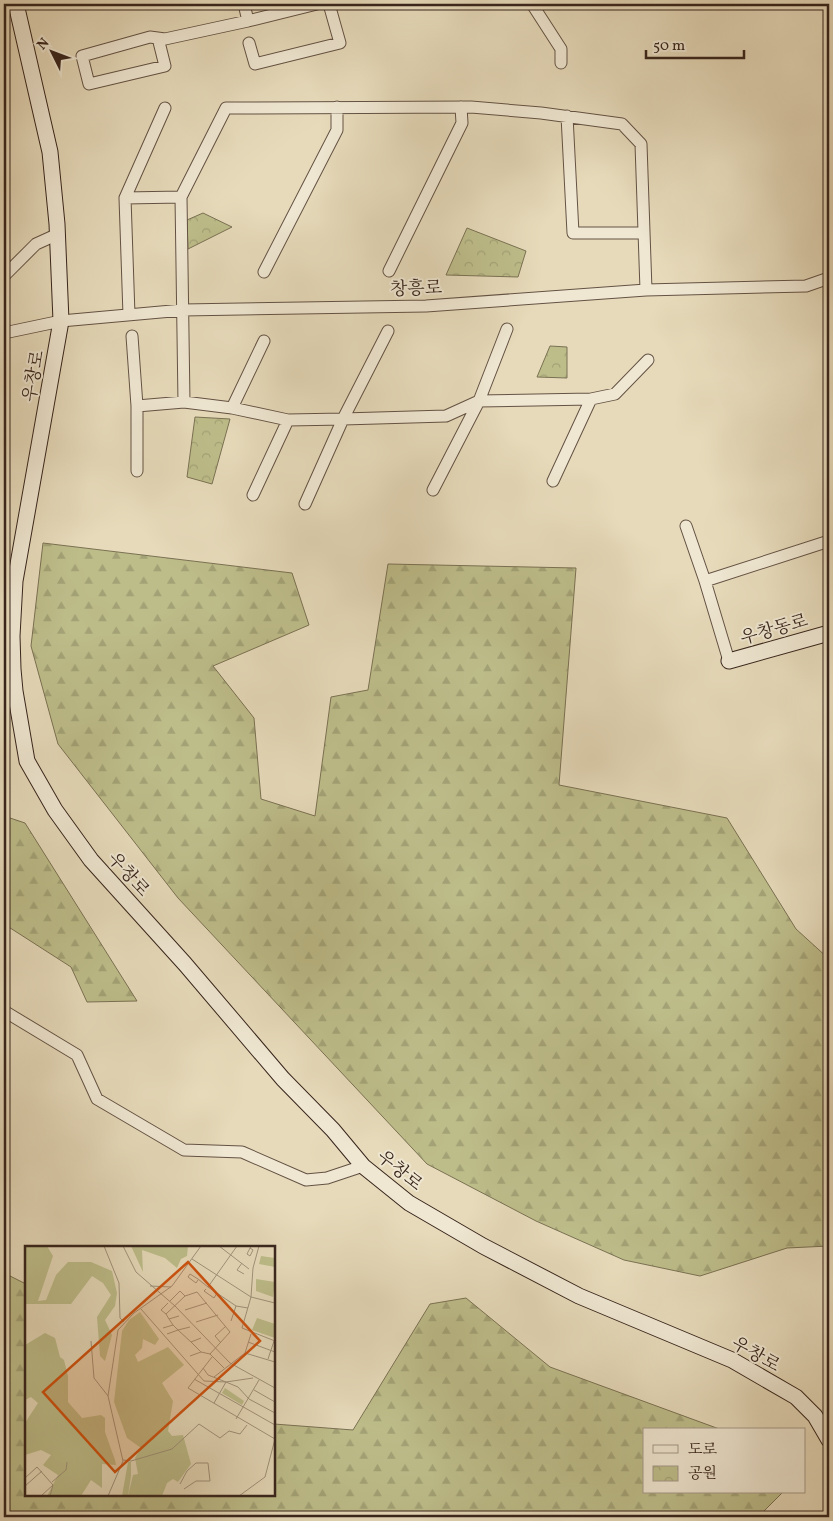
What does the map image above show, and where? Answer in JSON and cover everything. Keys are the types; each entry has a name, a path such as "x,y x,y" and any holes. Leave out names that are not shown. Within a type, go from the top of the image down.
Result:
{"main road":[{"name":"우창로","path":"16,4 50,152 58,234 61,321 15,581 9,692 27,761 56,810 91,860 185,964 283,1079 333,1130 363,1166 409,1203 483,1246 579,1296 732,1360 796,1397 815,1416 829,1440"},
{"name":"우창동로","path":"729,662 829,633"}],"street":[{"path":"244,4 248,22"},
{"path":"158,38 165,66 89,84 82,56 150,36 165,39 248,22 317,4"},
{"path":"249,43 255,64 340,43 329,4"},
{"path":"532,4 561,50 560,63"},
{"path":"264,272 337,130 337,107"},
{"path":"389,271 462,124 461,107"},
{"path":"184,402 181,197 226,108 461,107 566,116 622,124 641,144 646,290"},
{"path":"130,315 125,198 165,108"},
{"path":"566,116 573,234 643,233"},
{"path":"125,198 181,197"},
{"path":"4,276 36,244 58,234"},
{"name":"창흥로","path":"4,333 61,321 183,310 426,306 646,290 806,286 829,278"},
{"path":"433,490 479,400 507,329"},
{"path":"305,504 344,419 388,331"},
{"path":"132,336 137,406 137,471"},
{"path":"232,408 264,341"},
{"path":"137,406 184,402 232,408 288,420 446,416 479,400 591,399 615,394 648,360"},
{"path":"554,481 591,399"},
{"path":"252,496 288,420"},
{"path":"686,526 705,581 729,662"},
{"path":"705,581 829,541"},
{"path":"4,1012 77,1055 97,1099 184,1150 242,1152 306,1180 328,1178 363,1166"}],"green space":[{"path":"203,213 232,227 188,249 187,220"},
{"path":"467,228 526,251 518,277 446,275"},
{"path":"550,346 567,347 567,378 537,377"},
{"path":"195,417 230,419 212,484 187,477"},
{"path":"43,543 292,573 309,625 213,666 254,718 261,799 315,816 331,697 368,690 388,564 576,568 559,785 727,818 796,929 829,959 829,1246 787,1248 700,1276 624,1260 536,1221 427,1164 178,898 58,744 31,646"},
{"path":"4,816 25,823 137,1001 87,1002 71,967 4,924"},
{"path":"4,1273 25,1284 25,1496 275,1496 275,1424 353,1430 430,1304 466,1298 550,1367 717,1428 643,1428 643,1494 781,1494 758,1517 4,1517"}]}
